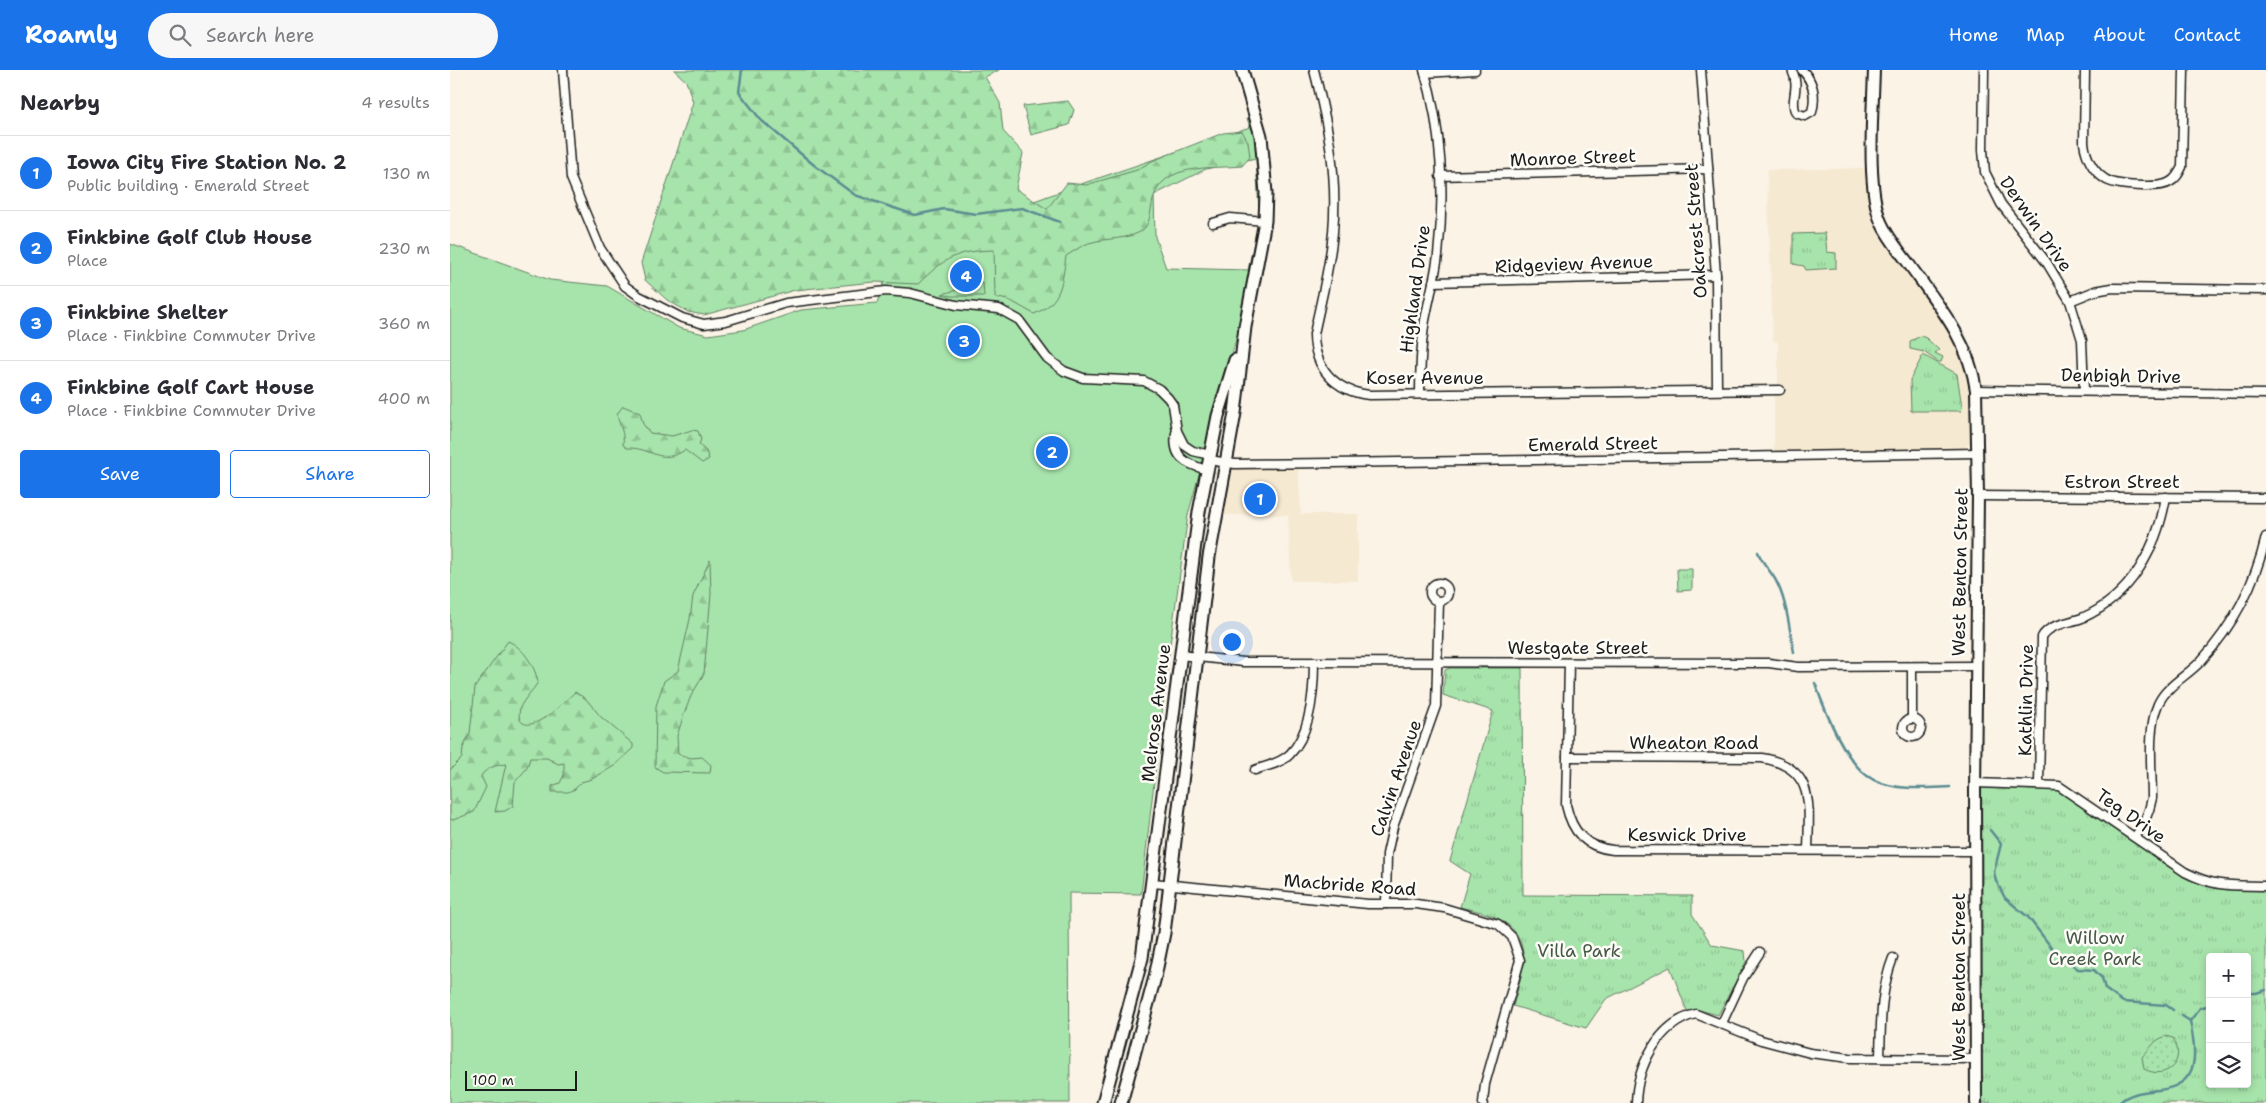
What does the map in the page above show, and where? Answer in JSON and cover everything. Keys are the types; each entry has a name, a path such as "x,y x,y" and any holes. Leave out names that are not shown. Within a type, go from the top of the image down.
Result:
{"main road":[{"name":"Melrose Avenue","path":"1120,1103 1155,977 1164,933 1209,558 1235,414 1245,327 1265,221 1266,193 1262,144 1256,114 1242,70"},
{"name":"Melrose Avenue","path":"1103,1103 1142,958 1153,883 1190,571 1209,462 1222,403 1245,327"}],"street":[{"path":"563,70 571,178 600,248 625,286 639,296 682,318 704,324 726,321 786,302 886,290 910,293 956,305 999,309 1019,320 1047,358 1064,371 1083,378 1144,381 1159,388 1173,405 1177,431 1176,450 1181,458 1189,465 1209,462"},
{"name":"Koser Avenue","path":"1314,70 1328,129 1334,184 1333,231 1314,334 1316,354 1326,374 1340,386 1350,391 1369,395 1780,390"},
{"path":"1424,72 1476,70"},
{"name":"Oakcrest Street","path":"1701,70 1716,275 1717,390"},
{"path":"1792,70 1797,88 1793,109 1796,113 1805,116 1812,112 1814,94 1811,80 1802,70"},
{"name":"West Benton Street","path":"1874,70 1873,192 1877,212 1888,236 1954,326 1963,343 1974,375 1976,390 1978,496 1975,783 1976,1103"},
{"name":"Derwin Drive","path":"1984,70 1983,161 1988,182 2001,204 2047,264 2070,301 2082,340 2084,391"},
{"path":"2085,70 2084,143 2086,152 2095,169 2113,184 2159,186 2170,182 2179,174 2182,167 2184,70"},
{"name":"Highland Drive","path":"1420,394 1422,341 1440,233 1440,176 1435,121 1424,72"},
{"name":"Monroe Street","path":"1440,176 1708,169"},
{"path":"1213,223 1230,218 1265,221"},
{"name":"Ridgeview Avenue","path":"1433,282 1716,275"},
{"path":"2070,301 2095,290 2112,288 2266,290"},
{"name":"Denbigh Drive","path":"1976,390 2266,394"},
{"path":"1177,431 1180,439 1188,448 1209,462"},
{"name":"Emerald Street","path":"1209,462 1692,458 1977,453"},
{"name":"Estron Street","path":"1978,496 2266,498"},
{"name":"Kathlin Drive","path":"2040,784 2042,637 2050,628 2070,623 2098,609 2129,583 2153,547 2162,520 2166,497"},
{"path":"2135,837 2144,825 2150,810 2152,798 2153,724 2159,702 2170,687 2200,662 2225,631 2249,590 2266,537"},
{"name":"Calvin Avenue","path":"1386,904 1389,845 1402,800 1433,718 1438,693 1439,601"},
{"name":"Westgate Street","path":"1180,655 1243,662 1769,663 1798,667 1976,666"},
{"path":"1255,770 1280,761 1290,755 1296,746 1310,712 1313,696 1314,662"},
{"name":"Keswick Drive","path":"1569,663 1566,805 1568,817 1577,834 1596,847 1613,850 1975,851"},
{"path":"1912,667 1912,718"},
{"name":"Wheaton Road","path":"1567,757 1762,758 1782,762 1794,771 1806,787 1809,810 1808,850"},
{"name":"Teg Drive","path":"1975,783 2053,784 2065,789 2185,872 2204,882 2222,885 2266,886"},
{"name":"Macbride Road","path":"1153,883 1297,898 1386,904 1416,904 1444,908 1498,924 1512,937 1520,960 1485,1084 1483,1103"},
{"path":"1722,1023 1743,978 1760,952"},
{"path":"1880,1058 1881,1001 1884,984 1893,958"},
{"path":"1636,1103 1638,1078 1649,1053 1666,1032 1686,1017 1696,1014 1761,1040 1794,1050 1833,1056 1975,1059"}],"shaded area":[{"path":"1867,168 1868,201 1879,234 1946,323 1961,350 1970,381 1972,401 1971,443 1963,448 1774,452 1774,384 1778,384 1778,342 1773,341 1767,170"},
{"path":"1231,463 1298,463 1301,514 1358,514 1358,581 1291,581 1288,515 1221,515"}],"green space":[{"path":"674,70 999,70 985,77 1000,103 1003,131 1023,153 1016,189 1047,209 1067,183 1086,185 1137,170 1152,161 1223,133 1242,131 1248,142 1250,157 1242,166 1193,169 1166,179 1154,196 1145,228 1138,233 1124,237 1089,243 1066,256 1059,291 1050,304 1034,314 1011,301 995,297 994,250 960,254 944,262 918,284 874,282 795,290 704,315 688,312 667,300 645,280 641,263 693,102 686,81"},
{"path":"1068,101 1074,110 1069,125 1031,135 1023,106"},
{"path":"1247,118 1254,134 1259,163 1261,205 1259,212 1256,158 1206,169 1154,195 1155,237 1166,268 1248,270 1258,230 1241,321 1188,515 1170,645 1141,894 1069,893 1070,1103 450,1103 450,244 550,280 607,286 679,328 708,335 743,330 801,310 877,303 894,253 1075,186 1250,127"},
{"path":"1825,233 1827,252 1836,253 1836,268 1806,270 1804,266 1793,264 1793,234"},
{"path":"983,283 984,296 951,296 942,294"},
{"path":"1921,336 1939,350 1935,353 1943,357 1941,362 1938,362 1924,352 1910,349 1910,341"},
{"path":"1923,355 1957,374 1961,411 1911,411 1910,380"},
{"path":"623,406 640,413 643,424 650,433 672,436 692,430 698,431 701,439 699,445 706,451 709,459 702,463 685,450 669,456 662,456 636,448 627,448 623,445 623,433 617,414"},
{"path":"710,560 711,594 704,674 691,696 677,736 678,754 691,758 702,757 711,765 710,773 663,772 655,767 656,706 664,681 678,671 690,619 693,596"},
{"path":"1677,569 1692,569 1692,590 1678,591"},
{"path":"508,641 519,648 528,658 538,682 520,708 519,716 521,722 529,724 543,719 575,692 586,699 601,717 633,744 633,748 614,766 592,779 581,782 575,789 568,792 552,792 552,786 560,783 564,775 564,763 558,764 547,758 530,758 527,768 515,782 513,806 505,811 495,812 506,764 492,767 481,776 486,787 474,812 453,820 450,819 450,770 462,758 463,748 470,733 475,687"},
{"name":"Villa Park","path":"1450,668 1522,668 1523,895 1692,896 1692,914 1712,945 1745,951 1746,962 1718,1015 1699,1010 1687,1011 1670,967 1606,999 1586,1028 1513,1006 1522,969 1522,946 1517,935 1509,926 1497,918 1460,907 1470,874 1450,861 1493,711 1443,695 1445,670"},
{"name":"Willow Creek Park","path":"1980,783 2053,784 2204,882 2266,886 2266,1103 1981,1103"},
{"path":"2165,1036 2173,1038 2177,1046 2178,1054 2176,1061 2167,1071 2152,1072 2144,1069 2142,1057 2156,1041"}],"waterway":[{"path":"742,70 739,92 761,120 814,165 855,195 915,215 944,209 976,214 1022,208 1060,222"},
{"path":"1758,552 1779,587 1787,614 1794,652"},
{"path":"1815,683 1824,708 1838,737 1854,763 1864,773 1874,780 1892,786 1911,788 1950,787"},
{"path":"1990,830 2001,844 1994,872 1996,881 2005,898 2028,917 2055,952 2078,969 2094,970 2102,978 2105,989 2123,1002 2166,1005 2173,1010"},
{"path":"2251,993 2266,990"},
{"path":"2119,1103 2133,1095 2173,1087 2183,1081 2193,1065 2194,1044 2190,1021 2200,1008 2206,1006"},
{"path":"2182,1016 2190,1021"}],"place":[{"name":"Finkbine Golf Cart House","path":"966,276"},
{"name":"Finkbine Shelter","path":"964,341"},
{"name":"Finkbine Golf Club House","path":"1052,452"},
{"name":"Iowa City Fire Station No. 2","path":"1260,499"}]}
